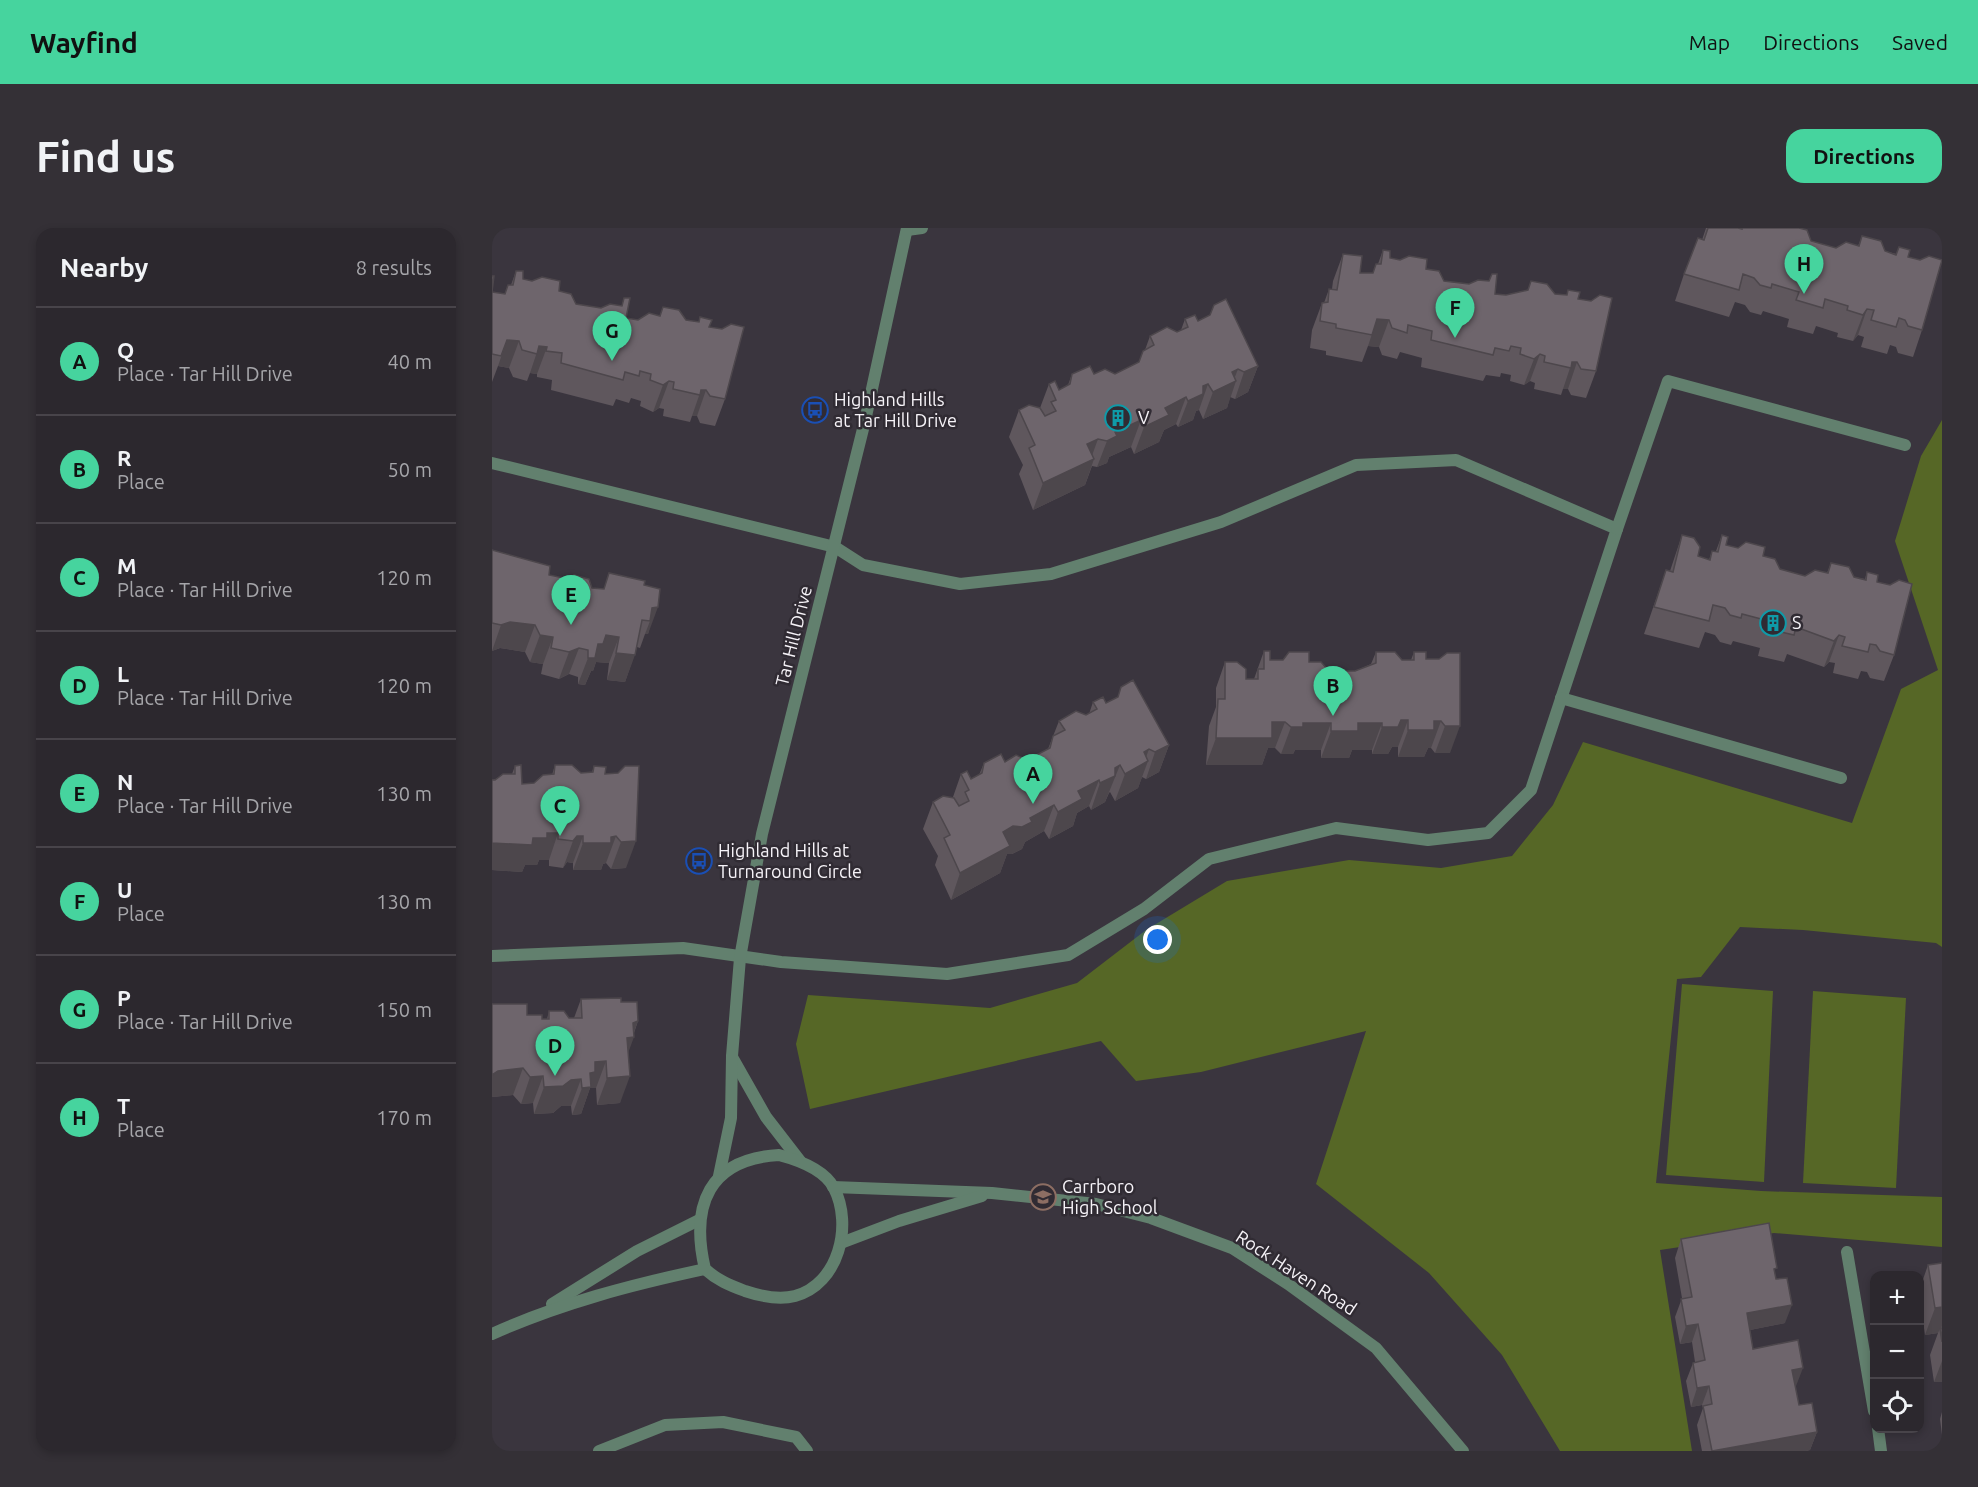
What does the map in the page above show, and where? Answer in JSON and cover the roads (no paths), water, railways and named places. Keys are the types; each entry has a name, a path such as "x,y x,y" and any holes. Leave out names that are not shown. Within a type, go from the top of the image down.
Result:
{"street":[{"path":"907,229 922,228"},
{"name":"Tar Hill Drive","path":"719,1176 731,1118 732,1056 740,958 762,834 835,547 907,229"},
{"path":"492,956 683,948 740,958 947,974 1068,955 1144,909 1209,859 1336,828 1428,840 1488,833 1531,790 1668,381 1905,445"},
{"path":"492,463 835,547 863,565 960,584 1051,574 1221,522 1356,465 1456,460 1617,529"},
{"path":"1562,698 1841,778"},
{"path":"732,1056 766,1117 800,1161 833,1187 843,1222 841,1243 832,1265 816,1283 795,1295 774,1297 752,1293 726,1284 705,1269 699,1244 699,1220 705,1197 719,1176 737,1163 758,1156 779,1155 800,1161"},
{"name":"Rock Haven Road","path":"833,1187 992,1192 1096,1204 1151,1218 1232,1248 1288,1284 1376,1348 1463,1451"},
{"name":"Rock Haven Road","path":"841,1243 899,1221 992,1192"},
{"path":"533,1315 638,1251 699,1220"},
{"path":"1847,1252 1870,1383"},
{"path":"492,1334 533,1315 611,1289 705,1269"},
{"path":"598,1451 665,1425 723,1422 796,1437 807,1451"},
{"path":"1879,1433 1881,1451"}],"place":[{"name":"T","path":"1804,294"},
{"name":"U","path":"1455,338"},
{"name":"P","path":"612,361"},
{"name":"Highland Hills at Tar Hill Drive","path":"815,410"},
{"name":"V","path":"1118,418"},
{"name":"S","path":"1773,623"},
{"name":"N","path":"571,625"},
{"name":"R","path":"1333,716"},
{"name":"Q","path":"1033,804"},
{"name":"M","path":"560,836"},
{"name":"Highland Hills at Turnaround Circle","path":"699,861"},
{"name":"L","path":"555,1076"},
{"name":"Carrboro High School","path":"1043,1197"}]}
